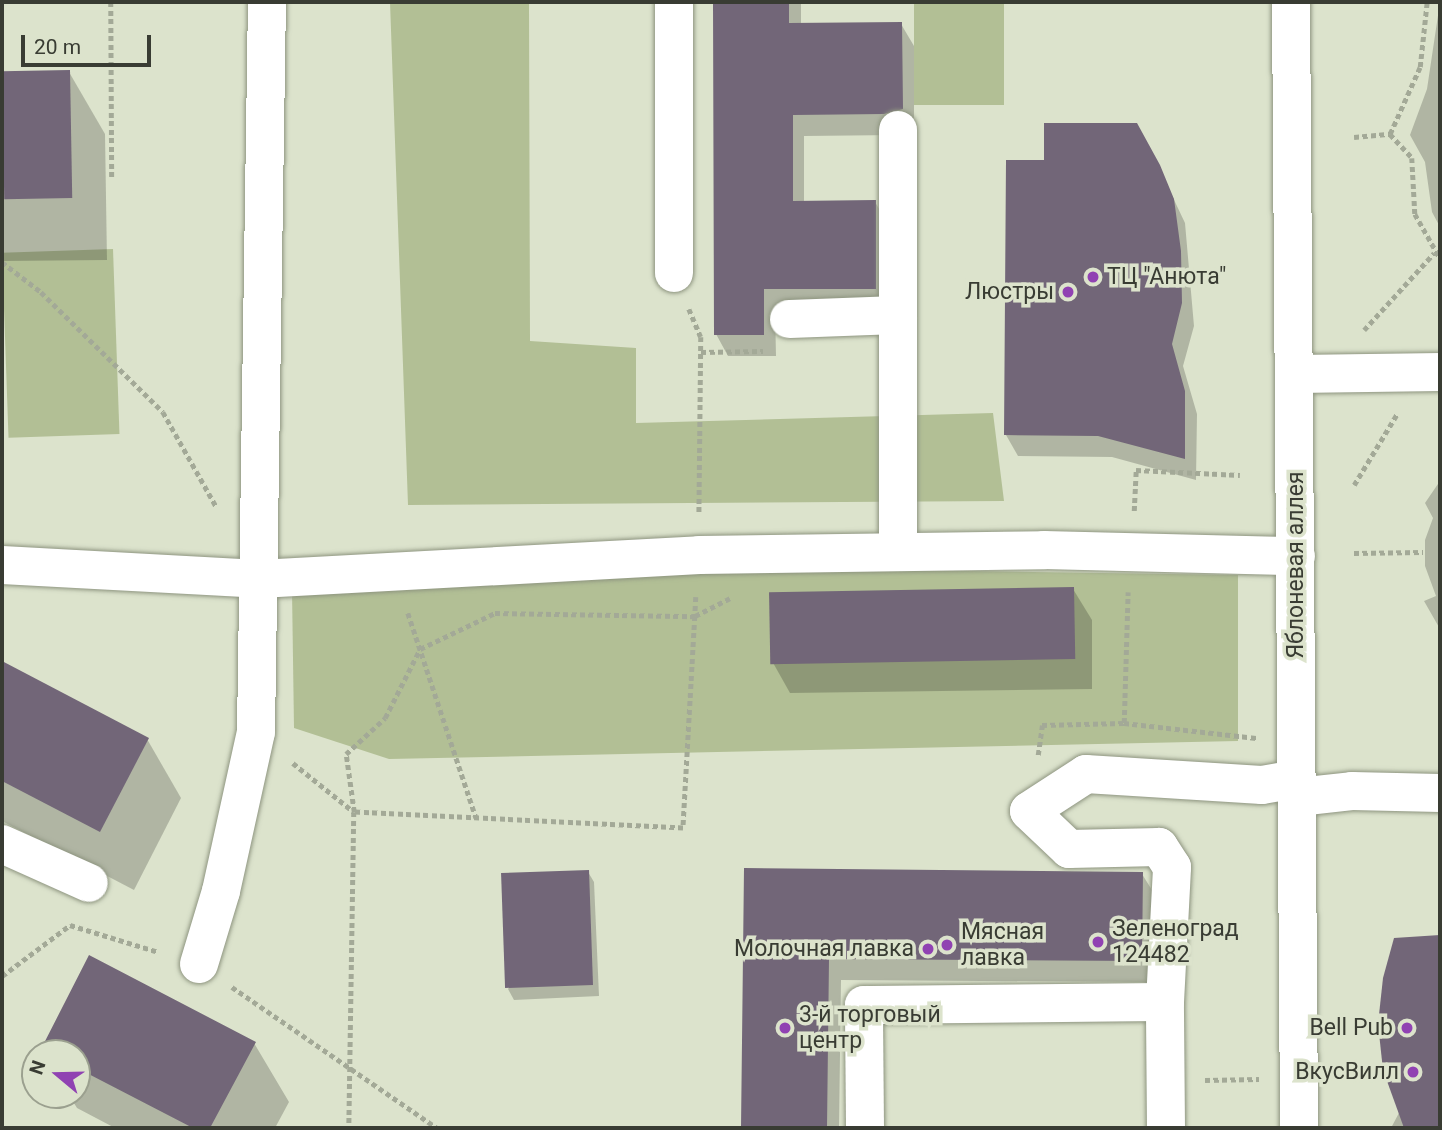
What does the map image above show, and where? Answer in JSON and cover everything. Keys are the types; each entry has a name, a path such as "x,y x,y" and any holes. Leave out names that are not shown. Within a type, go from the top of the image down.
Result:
{"street":[{"path":"198,964 221,891 256,732 267,2"},
{"path":"674,2 674,273"},
{"name":"Яблоневая аллея","path":"1291,2 1297,374 1299,1128"},
{"path":"898,130 898,552"},
{"path":"789,319 898,315"},
{"path":"1297,374 1440,372"},
{"path":"2,565 259,579 393,569 699,555 1133,552 1296,556"},
{"path":"1167,1128 1165,1002 1171,867 1159,847 1069,849 1029,811 1086,774 1352,791 1440,793"},
{"path":"2,844 89,883"},
{"path":"864,1128 864,1004 1165,1002"}],"path":[{"path":"111,2 112,179"},
{"path":"1390,134 1420,67 1427,2"},
{"path":"1354,137 1390,134"},
{"path":"1390,134 1412,158 1415,214 1434,253 1440,258"},
{"path":"1354,341 1434,253"},
{"path":"2,262 41,292 163,412 218,508"},
{"path":"256,732 354,813 683,828 699,555 701,337 674,273"},
{"path":"701,352 780,350 789,319"},
{"path":"1124,723 1136,470 1240,475"},
{"path":"1354,553 1423,552"},
{"path":"393,569 476,818"},
{"path":"349,1128 354,813 346,754 385,718 420,649 495,613 695,616 743,592"},
{"path":"1029,811 1042,725 1124,723 1262,739"},
{"path":"2,976 70,925 198,964 438,1128"},
{"path":"1199,1080 1259,1079"}],"green space":[{"path":"390,2 529,2 530,341 636,348 636,423 993,413 1004,501 408,505"},
{"path":"914,2 1004,2 1004,105 914,105"},
{"path":"113,249 119,434 9,438 2,253"},
{"path":"766,568 1238,575 1238,741 389,759 294,728 292,590"}],"building":[{"path":"713,2 789,2 789,23 902,22 903,109 884,114 793,115 793,201 876,200 876,289 764,289 764,335 714,335"},
{"path":"70,70 72,198 4,199 2,71"},
{"name":"ТЦ \"Анюта\"","path":"1044,123 1137,123 1160,165 1174,199 1181,251 1182,303 1172,344 1185,391 1185,459 1098,436 1004,435 1006,160 1044,160"},
{"path":"1074,587 1075,659 770,664 769,592"},
{"path":"2,661 149,738 100,832 2,781"},
{"name":"3-й торговый центр","path":"744,868 1143,872 1142,961 829,959 827,1128 741,1128"},
{"path":"589,870 593,985 505,988 501,873"},
{"path":"1440,935 1440,1128 1404,1128 1383,1070 1378,1024 1383,978 1394,938"},
{"path":"89,955 256,1042 210,1128 193,1128 91,1075 91,1039 46,1039"}],"place":[{"name":"ТЦ \"Анюта\"","path":"1093,277"},
{"name":"Люстры","path":"1068,292"},
{"name":"Зеленоград 124482","path":"1098,942"},
{"name":"Мясная лавка","path":"947,945"},
{"name":"Молочная лавка","path":"928,949"},
{"name":"3-й торговый центр","path":"785,1028"},
{"name":"Bell Pub","path":"1407,1028"},
{"name":"ВкусВилл","path":"1413,1072"}]}
